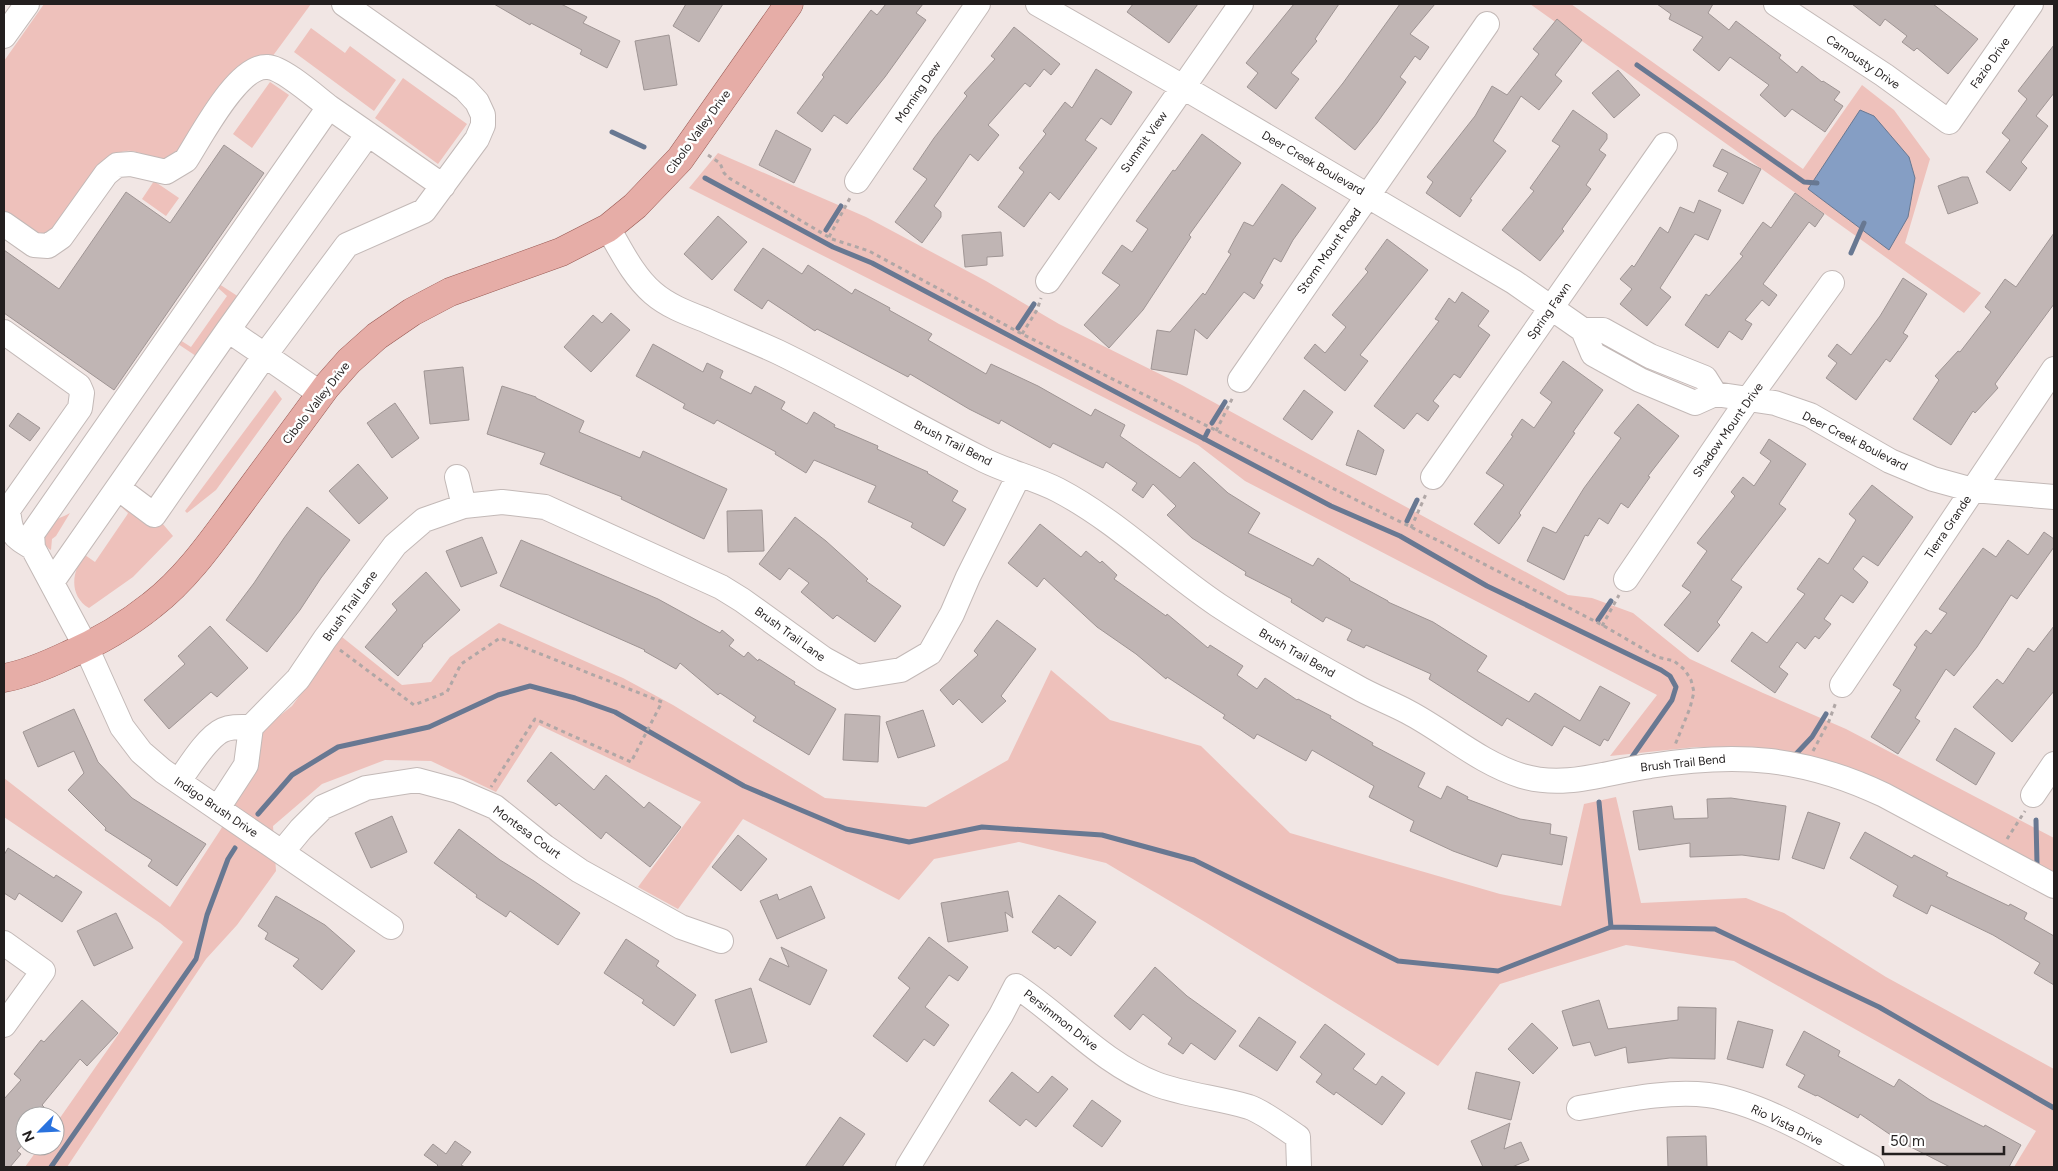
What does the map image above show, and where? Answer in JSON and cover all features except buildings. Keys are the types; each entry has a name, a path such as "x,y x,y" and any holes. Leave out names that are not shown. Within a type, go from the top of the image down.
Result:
{"main road":[{"name":"Cibolo Valley Drive","path":"4,678 51,663 121,628 176,584 204,552 321,394 349,361 377,336 412,312 458,289 561,252 608,228 635,206 658,184 691,143 789,4"}],"street":[{"path":"4,36 27,4"},
{"path":"118,488 154,515 265,355 347,245 424,211 477,139 483,125 483,115 477,102 465,89 344,4"},
{"name":"Morning Dew","path":"857,181 978,4"},
{"name":"Deer Creek Boulevard","path":"1038,4 1368,195 1552,306 1583,330 1603,330 1650,356 1705,378 1715,394 1776,403 1810,415 1890,460 1933,479 1973,490 2054,498"},
{"name":"Summit View","path":"1048,281 1241,4"},
{"name":"Carnousty Drive","path":"1776,4 1884,75 1949,122"},
{"name":"Fazio Drive","path":"1949,122 2031,4"},
{"name":"Storm Mount Road","path":"1240,380 1487,24"},
{"path":"4,224 34,245 48,246 61,237 106,174 117,165 131,164 166,172 186,160 234,86 254,69 268,66 283,72 329,107 442,186"},
{"path":"33,548 32,534 329,107"},
{"path":"52,582 368,134"},
{"name":"Spring Fawn","path":"1433,477 1666,145"},
{"name":"Brush Trail Bend","path":"608,228 630,266 655,295 678,308 777,352 982,460 1054,488 1110,522 1191,587 1252,627 1356,687 1409,712 1483,758 1503,768 1522,776 1567,782 1674,762 1725,758 1804,765 1833,774 1877,792 2054,886"},
{"name":"Shadow Mount Drive","path":"1626,579 1749,398 1832,283"},
{"path":"228,330 321,394"},
{"path":"4,332 79,386 82,393 80,408 8,510 10,528 15,537 33,548"},
{"name":"Tierra Grande","path":"1842,685 2054,369"},
{"name":"Brush Trail Lane","path":"251,727 298,679 325,639 395,545 424,520 464,506 502,502 545,507 721,587 824,659 857,677 901,670 930,653 952,614 968,577 1019,475"},
{"path":"456,478 464,506"},
{"name":"Indigo Brush Drive","path":"33,548 86,647 122,727 141,752 178,781 391,927"},
{"path":"178,781 211,739 222,730 234,727 251,727 246,766 218,808"},
{"path":"2033,795 2054,764"},
{"name":"Montesa Court","path":"282,852 323,807 366,788 417,780 458,791 495,807 545,847 580,871 681,926 721,941"},
{"path":"4,943 43,971 4,1025"},
{"name":"Persimmon Drive","path":"908,1167 1001,1015 1016,986 1040,1002 1107,1057 1131,1072 1157,1084 1251,1108 1298,1136 1299,1167"},
{"name":"Rio Vista Drive","path":"1579,1108 1632,1099 1684,1094 1728,1099 1763,1111 1871,1167"}],"path":[{"path":"691,143 720,164 724,173 729,178 828,237 869,251 1022,334 1411,528 1602,626 1657,657 1674,662 1685,670 1691,680 1694,692 1690,708 1675,743 1674,762"},
{"path":"828,237 843,212 857,181"},
{"path":"1022,334 1036,310 1048,281"},
{"path":"1216,431 1228,410 1240,380"},
{"path":"1411,528 1433,477"},
{"path":"1602,626 1615,606 1626,579"},
{"path":"325,639 414,705 448,692 461,664 500,638 662,702 631,762 535,719 482,802"},
{"path":"1804,765 1829,721 1842,685"},
{"path":"1996,856 2019,821 2033,795"}],"shaded area":[{"path":"44,4 311,4 272,57 176,155 162,163 138,152 125,151 101,162 56,231 45,235 35,233 4,210 4,61"},
{"path":"1530,4 1571,4 1803,169 1862,85 1894,110 1930,159 1905,243 1981,293 1964,313"},
{"path":"311,28 345,53 350,46 396,80 374,111 294,52"},
{"path":"403,78 467,124 438,164 375,118"},
{"path":"270,82 289,95 252,148 233,134"},
{"path":"718,153 866,217 986,281 1059,324 1182,385 1568,595 1592,598 1633,613 1690,659 1846,729 2054,838 2054,878 1831,764 1761,748 1696,747 1610,756 1657,695 1245,481 1198,445 689,188"},
{"path":"154,181 179,198 166,216 142,199"},
{"path":"219,284 239,297 196,356 178,344 180,340 191,347 227,296 217,287"},
{"path":"275,390 282,399 216,490 187,513 185,511"},
{"path":"121,501 162,523 173,536 133,577 89,608 78,597 75,590 74,583 77,568 85,555 95,562 127,515 128,513 119,505"},
{"path":"70,513 56,536 52,539 51,550 44,542 46,529 52,522"},
{"path":"499,623 623,678 673,705 825,798 926,807 1008,760 1051,670 1110,720 1201,746 1290,833 1500,894 1561,906 1584,804 1616,797 1641,903 1746,898 1784,913 1886,977 2054,1069 2054,1167 2014,1167 2036,1131 1734,961 1626,945 1500,984 1438,1066 1106,863 1019,842 934,859 899,900 743,819 678,909 638,887 701,802 539,725 496,792 431,761 385,760 322,784 273,826 276,871 237,925 206,959 67,1167 25,1167 33,1156 65,1156 65,1111 183,942 160,923 4,817 4,778 170,907 221,829 257,756 263,729 292,706 342,637 402,685 431,682 450,657"}],"water":[{"path":"1860,110 1874,116 1909,157 1915,178 1908,217 1889,250 1808,189"}],"waterway":[{"path":"1637,65 1804,182 1817,183"},
{"path":"612,132 644,147"},
{"path":"705,178 833,247 872,263 1331,506 1400,536 1487,586 1661,670 1670,676 1676,687 1672,700 1632,757"},
{"path":"826,230 841,206"},
{"path":"1851,253 1864,223"},
{"path":"1018,328 1034,304"},
{"path":"1212,423 1225,402"},
{"path":"1204,439 1208,431"},
{"path":"1407,521 1417,500"},
{"path":"1598,620 1611,601"},
{"path":"258,814 292,775 338,747 429,727 498,695 530,686 575,698 615,712 744,786 846,829 909,842 982,827 1102,835 1194,860 1398,961 1498,971 1611,927 1715,929 1879,1007 2054,1108"},
{"path":"1795,755 1812,737 1826,714"},
{"path":"1599,802 1611,927"},
{"path":"2036,820 2037,864"},
{"path":"51,1167 196,959 207,915 228,859 235,848"}]}
